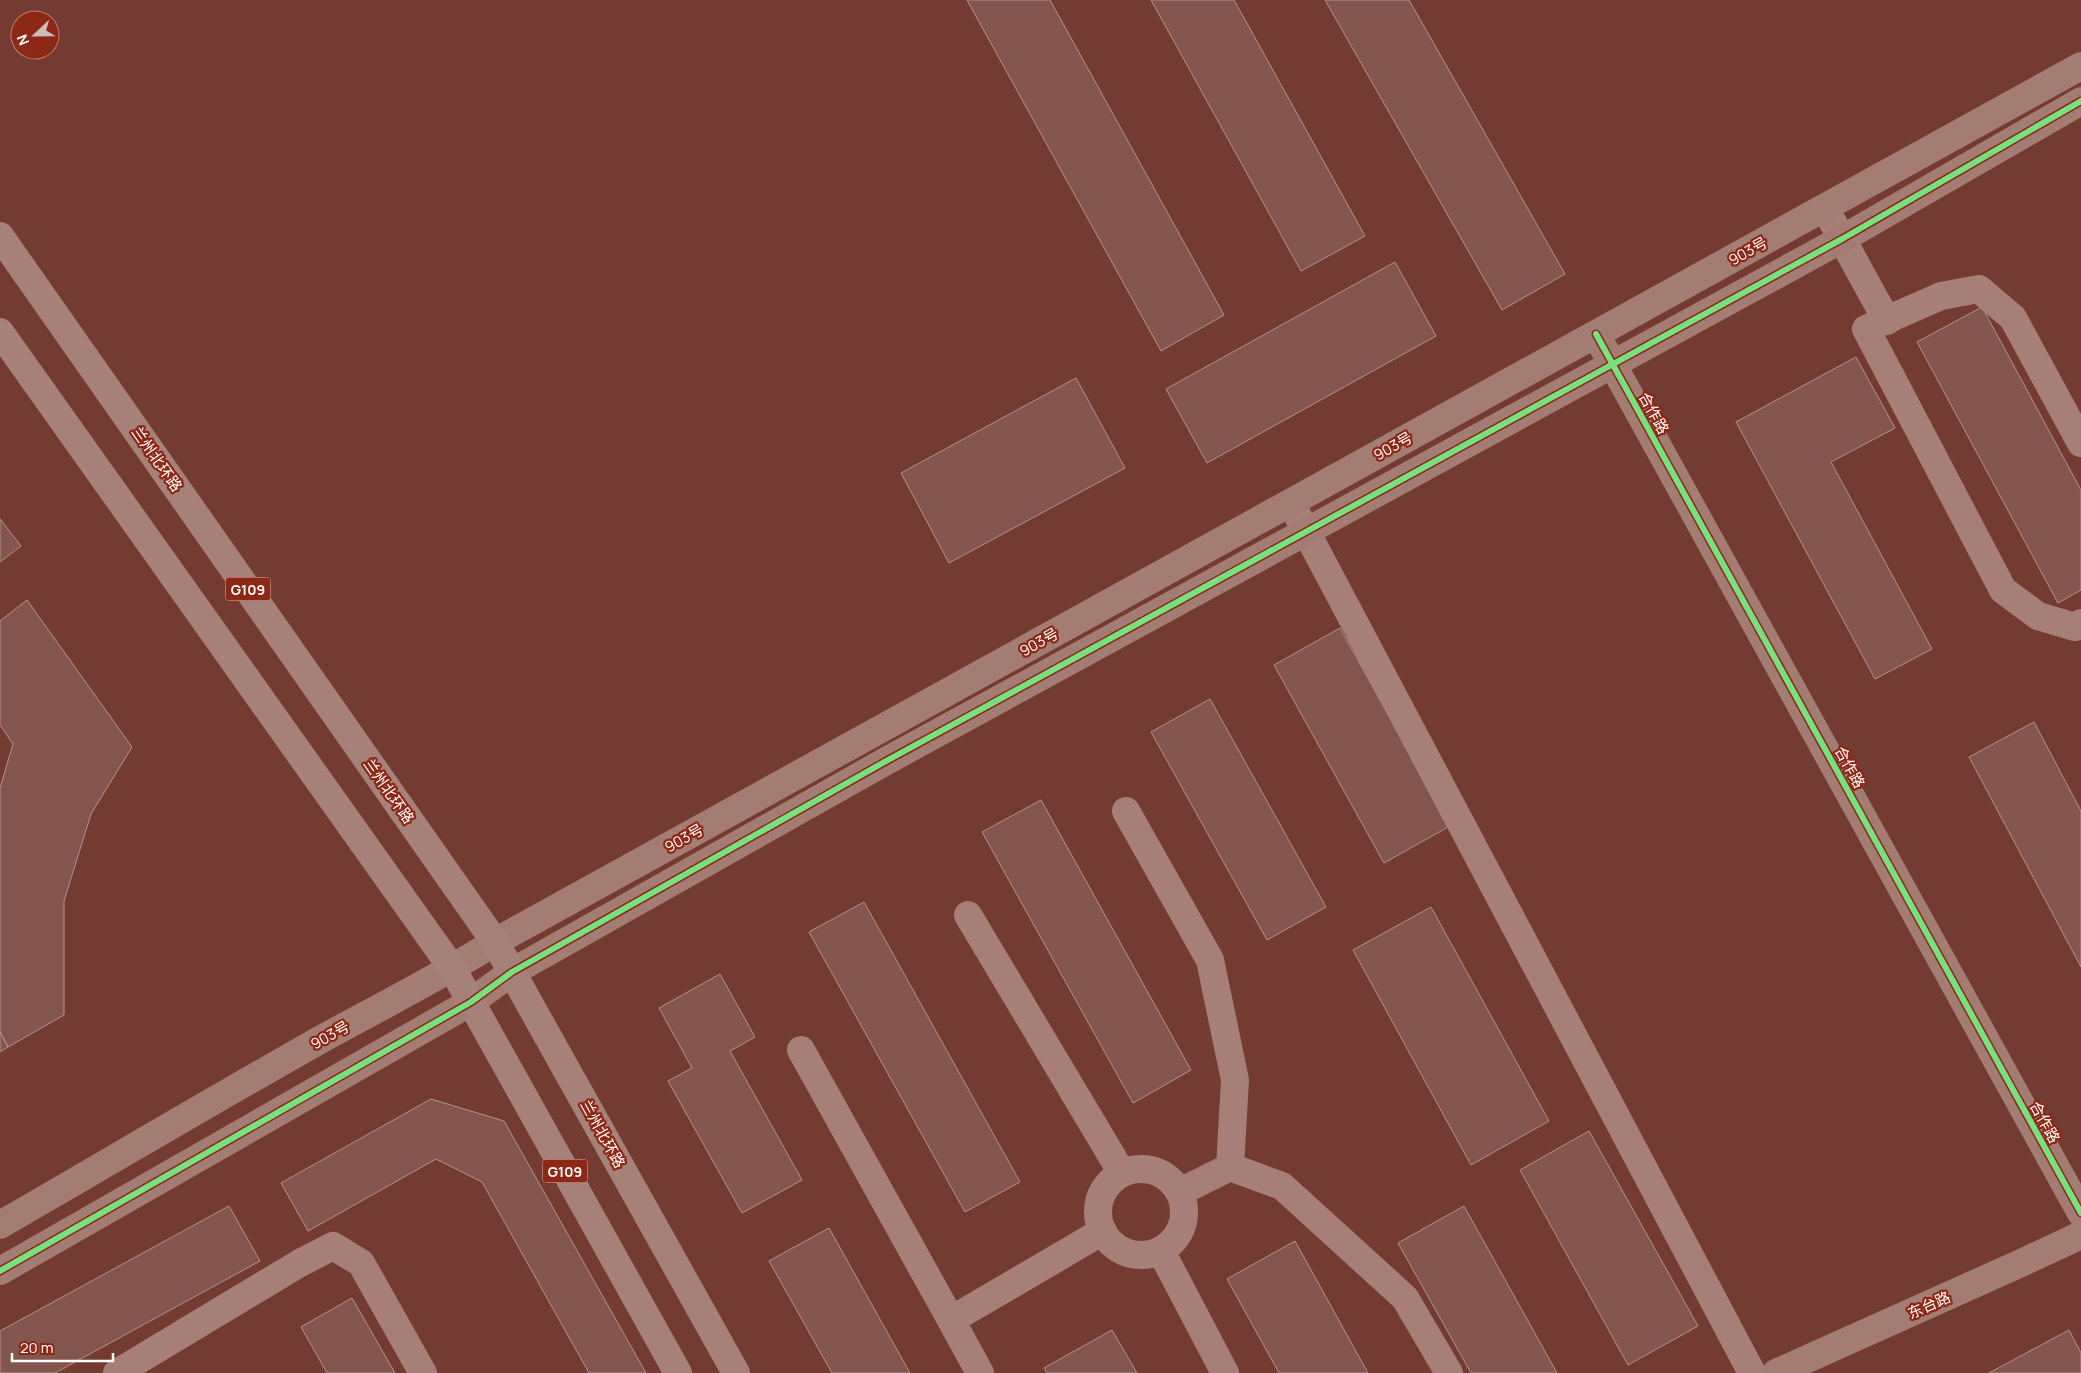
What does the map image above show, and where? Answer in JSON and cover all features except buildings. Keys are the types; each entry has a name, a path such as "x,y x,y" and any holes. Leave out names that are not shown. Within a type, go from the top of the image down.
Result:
{"highway":[{"name":"兰州北环路","path":"0,236 496,942 736,1373"},
{"name":"G109","path":"0,332 452,968 678,1373"}],"street":[{"name":"903号","path":"0,1225 328,1036 496,942 2081,66"},
{"path":"0,1271 471,1002 512,972 888,760 1842,239 2081,101"},
{"path":"1825,208 1887,321"},
{"path":"2081,443 2013,318 1978,289 1941,296 1866,329 2003,590 2038,616 2075,627 2081,623"},
{"name":"合作路","path":"1596,334 2081,1214"},
{"path":"1291,503 1752,1373"},
{"path":"1126,811 1210,960 1234,1080 1230,1167"},
{"path":"968,915 1122,1174"},
{"path":"801,1050 980,1373"},
{"path":"1180,1192 1230,1167 1282,1186 1405,1298 1449,1373"},
{"path":"1138,1169 1155,1171 1169,1180 1180,1192 1184,1209 1182,1226 1174,1240 1161,1251 1145,1255 1128,1253 1113,1245 1103,1231 1098,1215 1101,1198 1109,1184 1122,1174 1138,1169"},
{"path":"951,1320 1103,1231"},
{"name":"东台路","path":"1776,1373 2081,1235"},
{"path":"117,1373 300,1263 332,1246 361,1262 423,1373"},
{"path":"1161,1251 1225,1373"}],"cycle path":[{"path":"0,1271 471,1002 512,972 888,760 1842,239 2081,101"},
{"path":"1596,334 2081,1213"}]}
